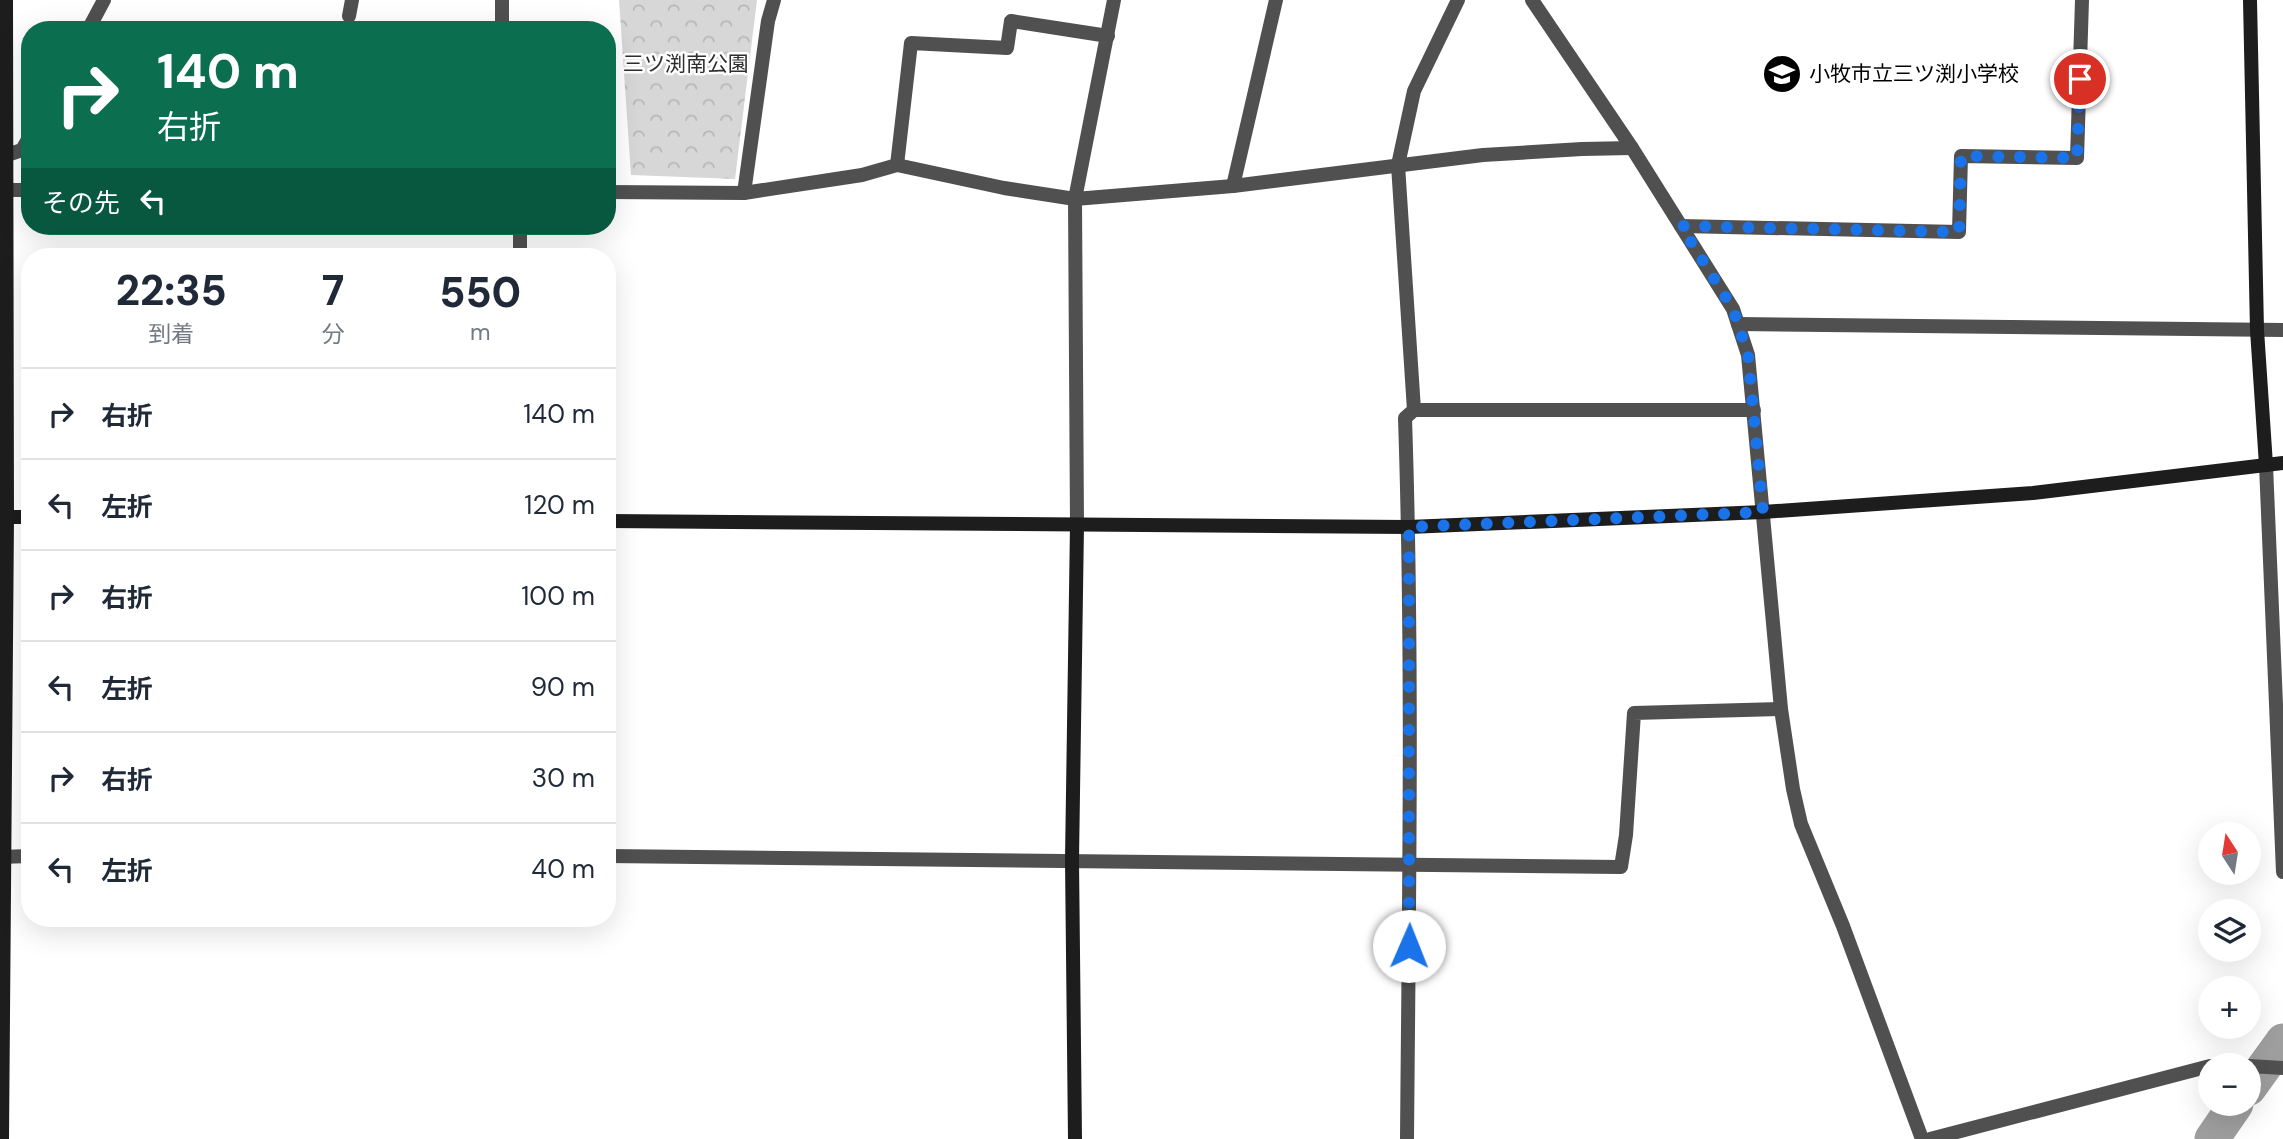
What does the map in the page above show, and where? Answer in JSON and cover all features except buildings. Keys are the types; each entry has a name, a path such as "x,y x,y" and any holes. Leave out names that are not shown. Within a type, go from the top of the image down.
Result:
{"street":[{"path":"2,1139 6,0"},
{"path":"93,21 104,0"},
{"path":"348,16 352,0"},
{"path":"502,0 502,21"},
{"path":"744,193 768,21 774,0"},
{"path":"1075,1139 1072,860 1076,525 1075,199 1114,0"},
{"path":"1233,186 1276,0"},
{"path":"1414,410 1398,165 1414,91 1458,0"},
{"path":"1532,0 1632,148 1733,309 1748,355 1781,709 1793,789 1801,824 1843,926 1922,1139"},
{"path":"1681,226 1959,232 1961,156 2077,158 2082,0"},
{"path":"2250,0 2257,330 2279,662 2283,873"},
{"path":"897,165 911,43 1007,48 1011,21 1108,36"},
{"path":"616,192 744,193 862,175 897,165 1004,188 1075,199 1233,186 1495,155 1632,148"},
{"path":"7,155 21,150"},
{"path":"1738,324 2283,330"},
{"path":"1407,1139 1410,863 1409,527 1405,418 1414,410 1754,410"},
{"path":"616,521 1409,527 1763,512 2041,492 2283,463"},
{"path":"3,517 21,517"},
{"path":"616,856 1622,867 1634,713 1781,709"},
{"path":"2,857 21,856"},
{"path":"2261,1067 2283,1068"},
{"path":"1930,1139 2198,1069"}],"green space":[{"name":"三ツ渕南公園","path":"619,0 757,0 735,179 631,175"}],"waterway":[{"path":"2261,1071 2283,1041"},
{"path":"2212,1139 2228,1116"}],"place":[{"name":"小牧市立三ツ渕小学校","path":"1782,74"}],"route":[{"path":"1409,946 1409,527 1763,512 1748,355 1733,309 1681,226 1959,232 1961,156 2077,158 2080,79"}]}
